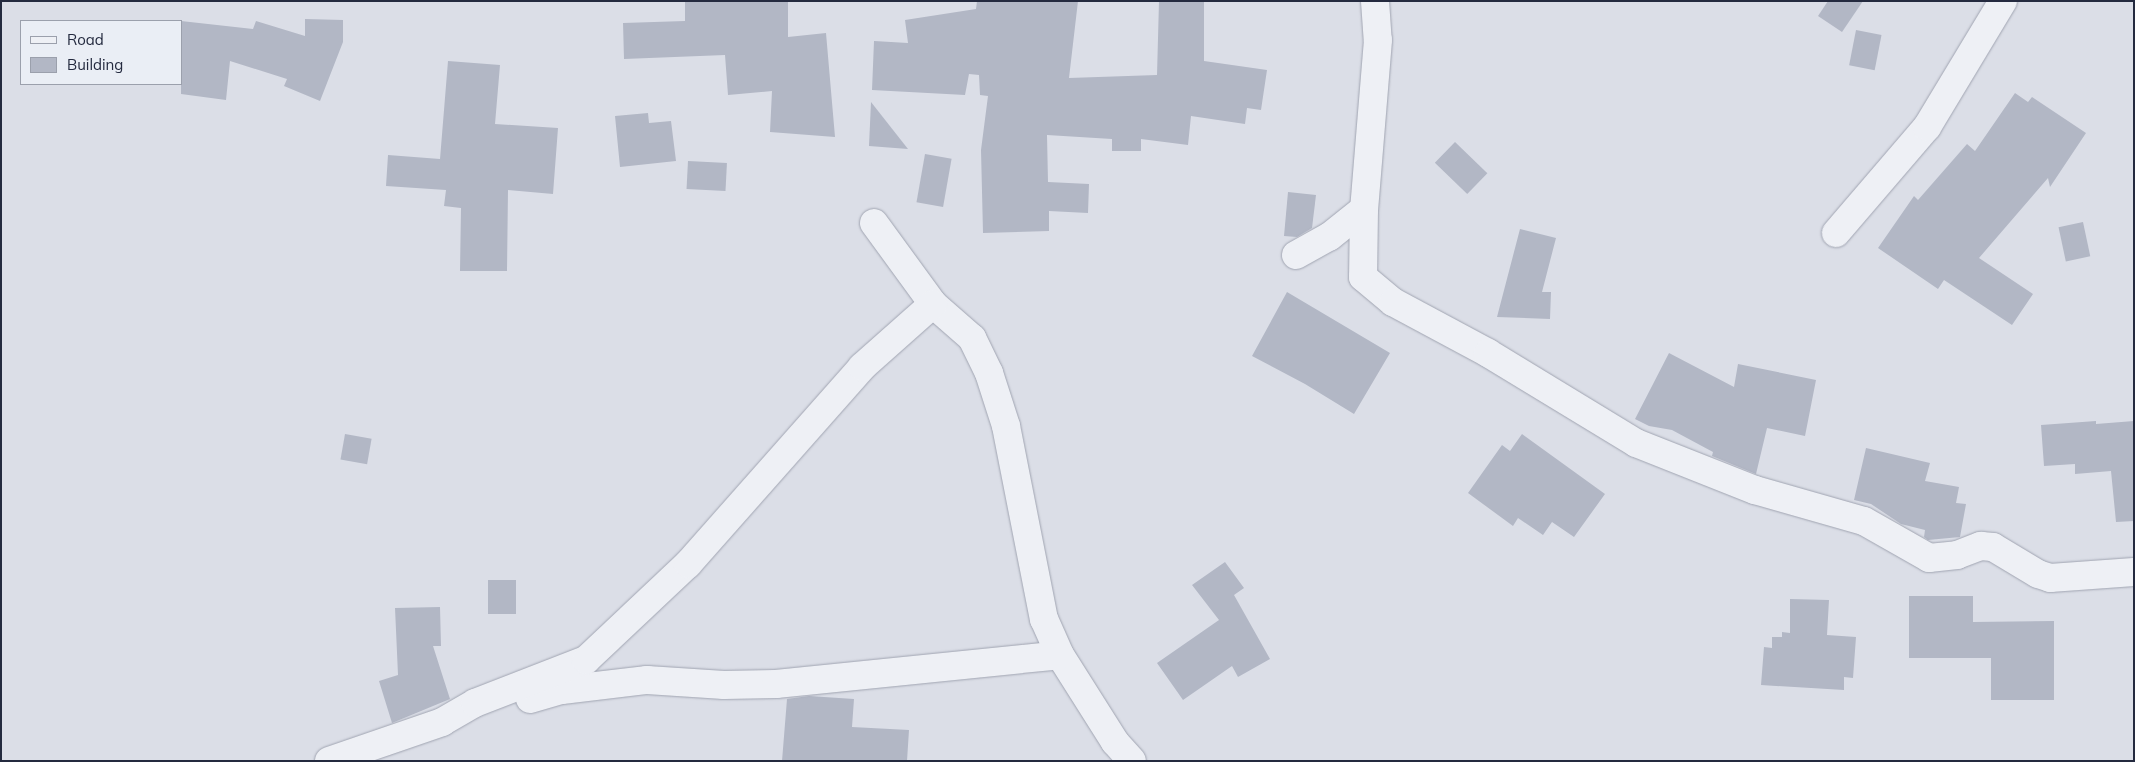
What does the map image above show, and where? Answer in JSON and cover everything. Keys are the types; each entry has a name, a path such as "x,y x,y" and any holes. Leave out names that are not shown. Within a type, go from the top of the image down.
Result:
{"street":[{"path":"1375,1 1378,40 1364,209 1363,278 1393,302 1488,353 1636,443 1754,490 1864,520 1929,558 1957,555 1981,546 1993,547 2038,574 2050,578 2134,572"},
{"path":"1836,233 1927,127 2003,1"},
{"path":"1296,255 1329,236 1364,209"},
{"path":"874,223 933,304 972,338 989,373 1010,444 1044,619 1060,655 1115,742 1132,761"},
{"path":"349,758 442,722 462,711 586,660 688,564 862,367 933,304"},
{"path":"462,711 539,698 562,690 647,680 724,685 776,684 1060,655"}],"building":[{"path":"685,1 788,1 788,37 826,33 835,137 770,132 772,91 728,95 725,55 624,59 623,23 685,21"},
{"path":"977,1 1078,1 1069,78 1157,75 1159,1 1204,1 1204,61 1267,70 1261,110 1247,108 1245,124 1191,116 1188,145 1141,139 1141,151 1112,151 1112,139 1047,135 1048,182 1089,184 1088,213 1049,211 1049,231 983,233 981,150 988,96 980,95 979,75 969,74 965,95 872,90 874,41 908,43 905,20 976,9"},
{"path":"1828,1 1863,1 1842,32 1818,16"},
{"path":"305,19 343,20 343,42 320,101 284,86 287,79 230,61 226,100 181,94 182,21 253,29 256,21 305,36"},
{"path":"1856,30 1882,35 1875,70 1849,65"},
{"path":"448,61 500,65 495,124 558,128 553,194 508,190 507,271 460,271 461,208 444,206 446,190 386,186 388,155 440,159"},
{"path":"2015,93 2028,102 2032,97 2086,133 2050,187 2048,178 1979,258 2033,294 2012,325 1944,280 1938,289 1878,248 1914,196 1918,200 1967,144 1975,151"},
{"path":"871,102 908,149 869,146"},
{"path":"648,113 649,123 671,121 676,161 620,167 615,116"},
{"path":"1455,142 1487,173 1467,194 1435,163"},
{"path":"925,154 952,159 943,207 916,202"},
{"path":"688,161 727,163 725,191 687,189"},
{"path":"1288,192 1316,195 1312,228 1297,237 1284,236"},
{"path":"2083,222 2090,256 2066,261 2059,227"},
{"path":"1520,229 1556,238 1542,292 1551,292 1550,319 1497,317"},
{"path":"1287,292 1390,353 1354,414 1305,384 1252,356"},
{"path":"1669,353 1734,387 1738,364 1816,380 1805,436 1767,428 1756,474 1712,456 1713,452 1672,430 1649,426 1635,419"},
{"path":"2096,421 2096,424 2134,421 2134,521 2116,522 2111,471 2075,474 2075,464 2044,466 2041,425"},
{"path":"345,434 372,439 367,464 340,460"},
{"path":"1522,434 1605,494 1574,537 1552,522 1543,535 1518,518 1513,526 1468,493 1502,445 1510,451"},
{"path":"1866,448 1930,463 1925,481 1959,487 1956,503 1966,504 1960,537 1928,540 1924,537 1925,530 1901,524 1871,504 1854,500"},
{"path":"1225,562 1244,588 1234,595 1270,659 1238,677 1232,666 1183,700 1157,663 1219,620 1192,585"},
{"path":"488,580 516,580 516,614 488,614"},
{"path":"1909,596 1973,596 1973,622 2054,621 2054,700 1991,700 1991,658 1909,658"},
{"path":"1790,599 1829,600 1827,635 1856,637 1853,678 1844,677 1844,690 1761,685 1764,647 1772,648 1772,637 1782,637 1782,632 1790,633"},
{"path":"440,607 441,646 433,646 450,699 392,723 379,681 398,675 395,608"},
{"path":"809,696 854,699 852,727 909,730 907,761 782,761 787,699"}]}
